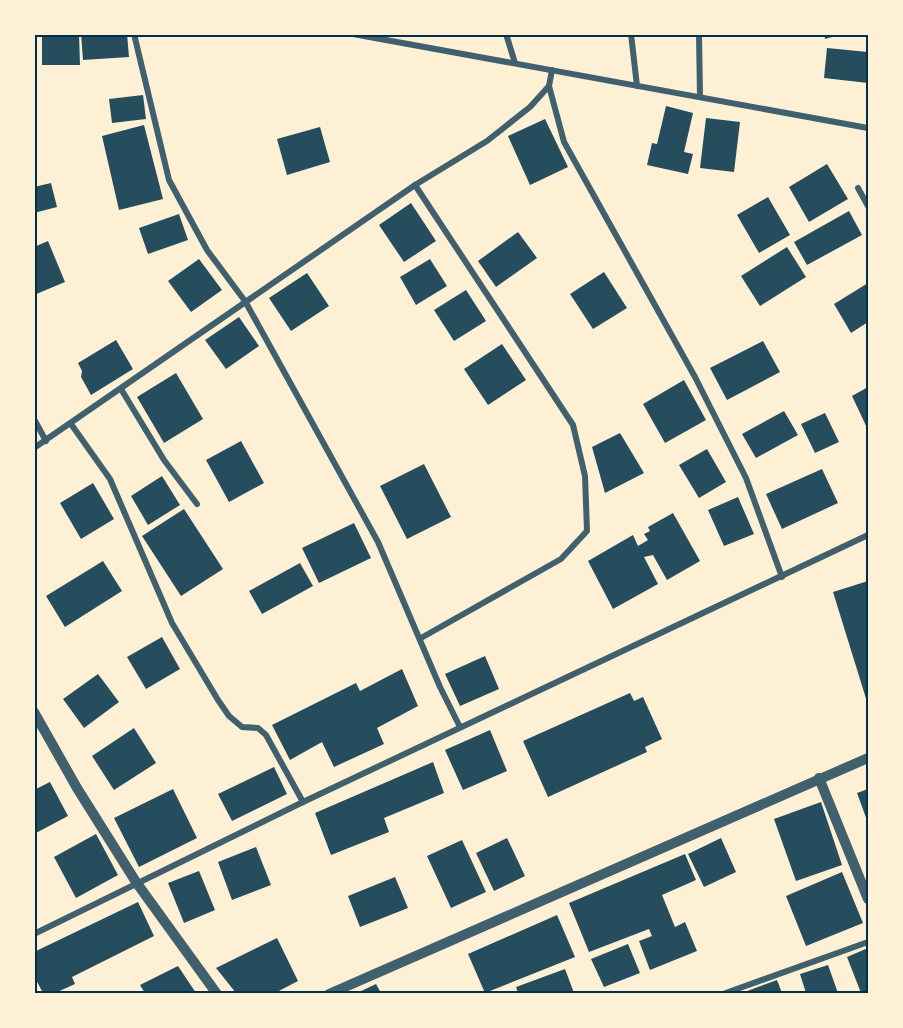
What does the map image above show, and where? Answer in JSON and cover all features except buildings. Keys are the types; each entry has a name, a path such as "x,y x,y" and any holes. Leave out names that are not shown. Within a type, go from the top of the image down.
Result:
{"street":[{"path":"134,34 169,180 207,250 245,301 378,542 440,687 460,727"},
{"path":"353,34 868,128"},
{"path":"506,34 515,63"},
{"path":"631,34 637,86"},
{"path":"699,34 700,97"},
{"path":"552,70 549,86 564,142 695,377 746,477 782,577"},
{"path":"34,448 415,185 487,141 530,107 549,86"},
{"path":"415,185 573,425 585,476 587,531 561,559 421,638"},
{"path":"858,188 868,206"},
{"path":"121,389 164,460 197,504"},
{"path":"34,419 46,441"},
{"path":"71,424 110,478 172,623 218,700 228,716 242,727 258,729 266,735 303,802"},
{"path":"34,934 303,802 868,535"},
{"path":"34,712 77,788 136,882 217,993"},
{"path":"329,993 868,758"},
{"path":"819,778 868,899"},
{"path":"723,993 868,942"}]}
